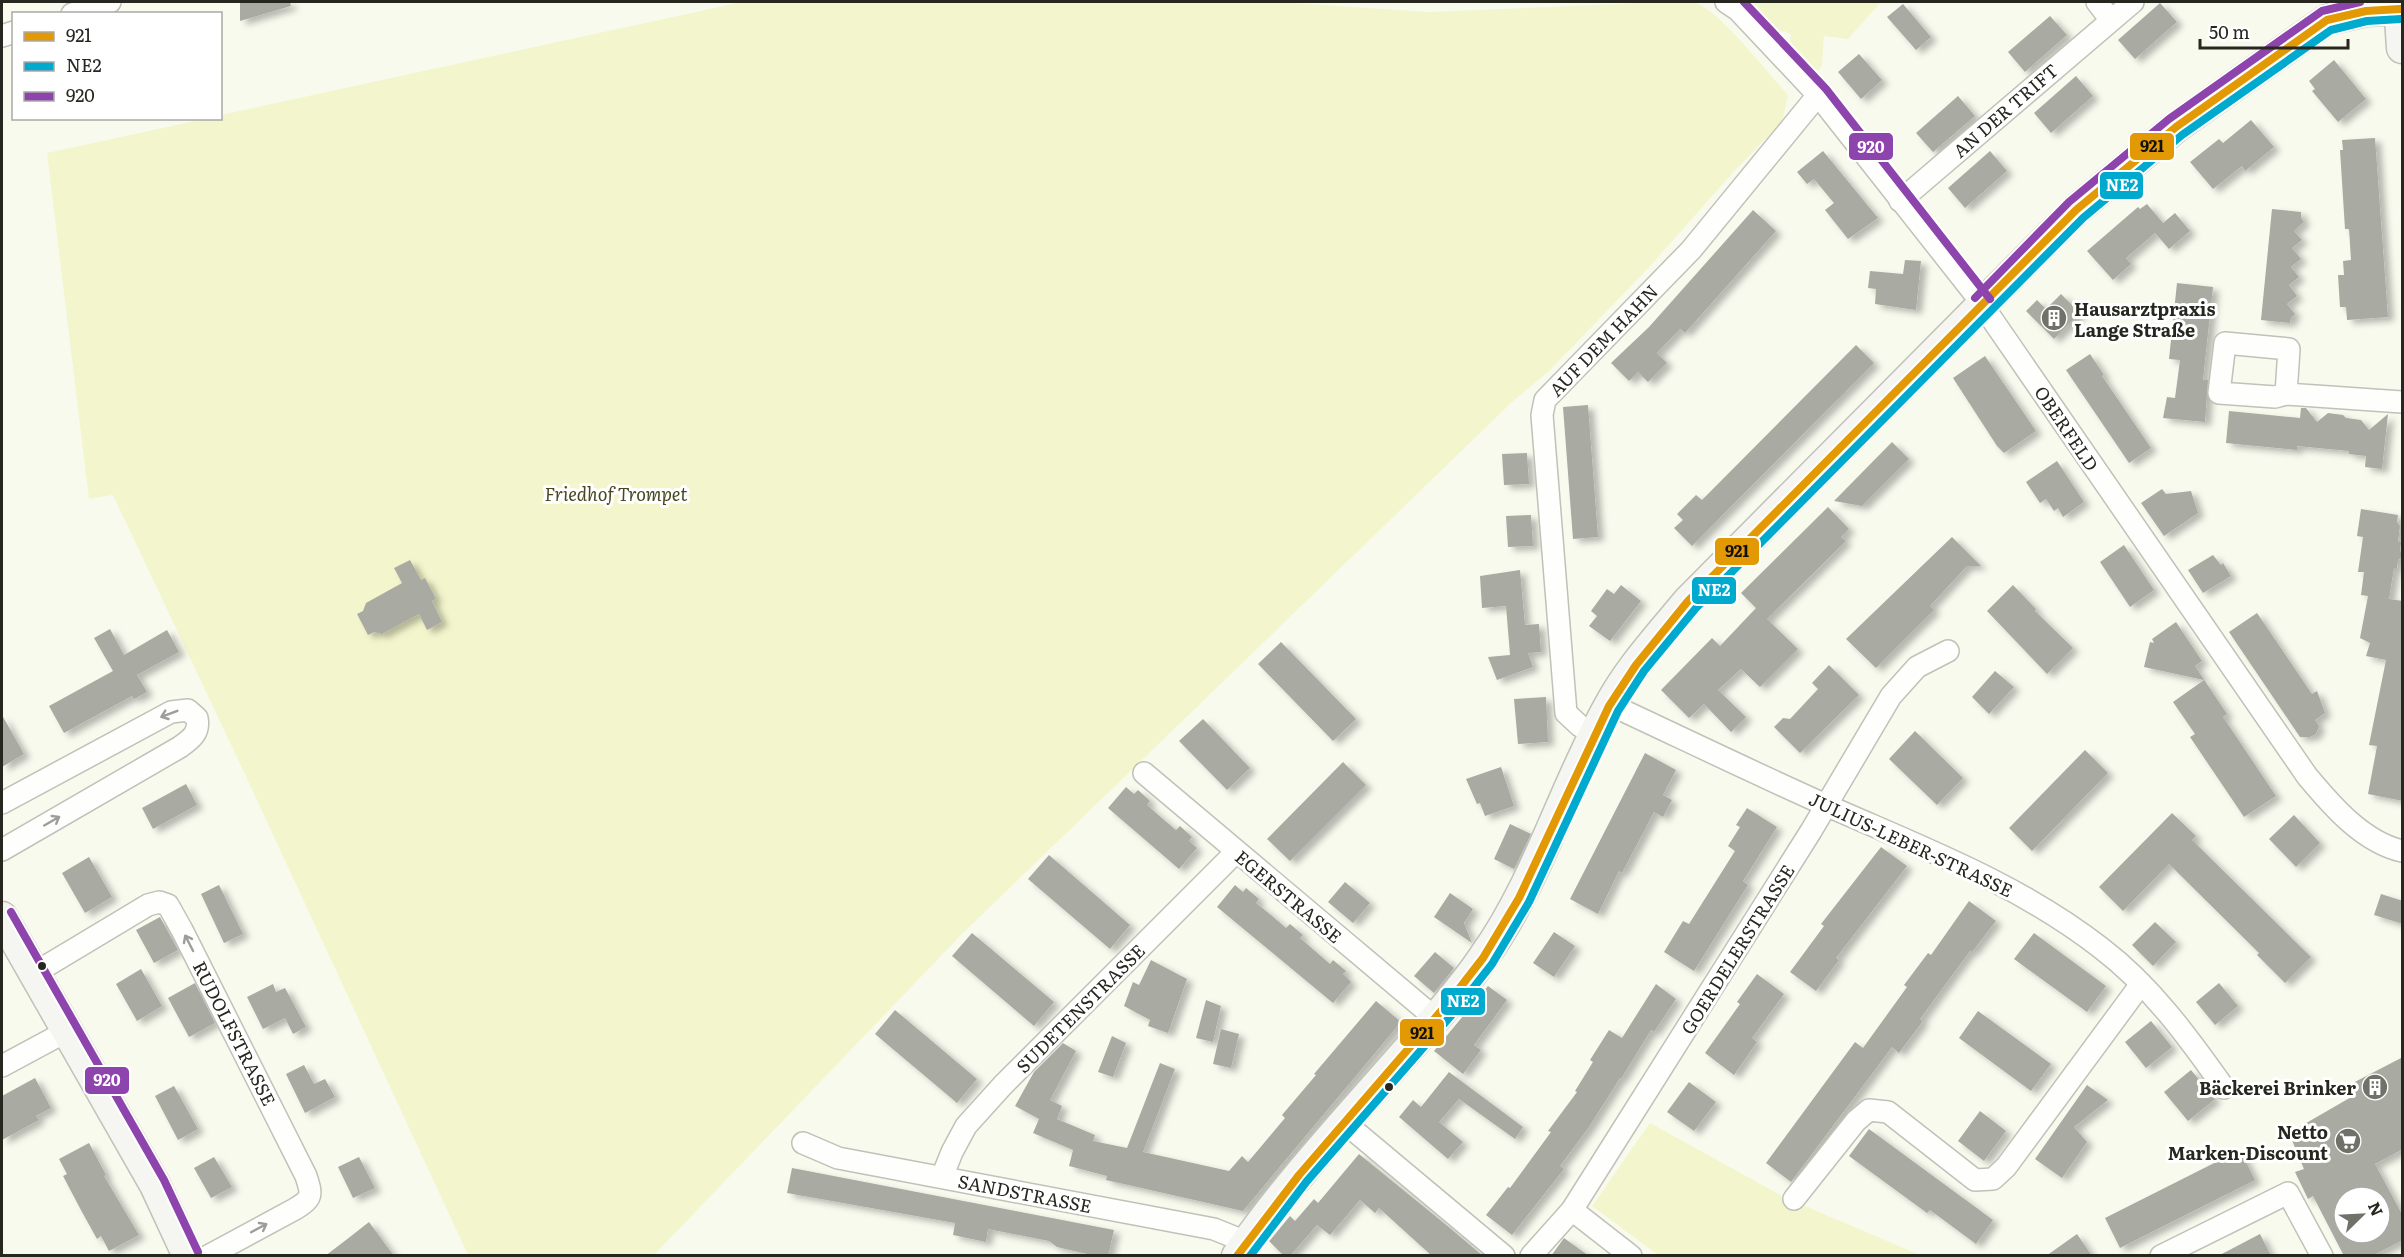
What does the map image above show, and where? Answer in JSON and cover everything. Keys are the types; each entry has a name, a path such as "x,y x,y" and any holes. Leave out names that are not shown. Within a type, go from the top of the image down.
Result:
{"street":[{"path":"78,12 110,2"},
{"name":"OBERFELD","path":"1726,2 1738,10 1818,95 1982,305 2307,777 2340,816 2389,848 2403,851"},
{"path":"2097,2 2110,19"},
{"name":"AN DER TRIFT","path":"1900,201 2110,19 2133,2"},
{"path":"1242,1249 1275,1204 1435,1018 1483,958 1509,917 1610,704 1641,656 1688,601 2076,210 2176,127 2327,20 2401,6 2403,48"},
{"name":"AUF DEM HAHN","path":"1594,735 1566,713 1542,416 1545,400 1691,250 1818,95"},
{"path":"2286,394 2403,402"},
{"name":"GOERDELERSTRASSE","path":"1531,1256 1572,1210 1892,696 1917,668 1948,651"},
{"name":"JULIUS-LEBER-STRASSE","path":"1610,704 1826,805 1973,869 2033,901 2102,948 2141,984 2172,1017 2224,1088"},
{"path":"2,803 171,712 188,710 197,718 198,730 180,747 2,850"},
{"name":"EGERSTRASSE","path":"1144,773 1435,1018"},
{"name":"SUDETENSTRASSE","path":"942,1177 966,1126 1003,1085 1236,852"},
{"name":"RUDOLFSTRASSE","path":"33,974 148,905 159,902 168,905 188,940 306,1176 311,1192 308,1201 208,1256"},
{"path":"2,917 155,1185 188,1256"},
{"path":"1794,1199 1856,1121 1869,1110 1888,1112 1975,1180 1992,1179 2006,1167 2141,984"},
{"path":"2,1066 67,1031"},
{"path":"1345,1123 1504,1256"},
{"name":"SANDSTRASSE","path":"803,1143 838,1158 1214,1229 1242,1249"},
{"path":"2162,1256 2288,1193 2322,1256"},
{"path":"1572,1210 1630,1256"}],"green space":[{"name":"Friedhof Trompet","path":"1657,1 1692,2 1703,7 1729,28 1788,95 1782,122 1735,170 1652,264 1550,370 1512,402 961,935 653,1256 468,1255 113,495 89,499 47,153 199,120 222,120 222,115 742,2 1276,2 1429,12"},
{"path":"1750,2 1881,2 1848,39 1824,36 1822,65 1819,70 1814,70 1790,43 1791,35 1785,31 1780,32"},
{"path":"1650,1123 1784,1197 1920,1255 1658,1255 1592,1206"}],"building":[{"path":"240,2 290,2 291,6 240,21"},
{"path":"2160,3 2177,22 2135,59 2118,40"},
{"path":"1903,4 1931,37 1916,50 1887,17"},
{"path":"2050,16 2067,35 2025,72 2008,52"},
{"path":"1859,54 1882,80 1861,99 1838,72"},
{"path":"2334,60 2366,99 2338,122 2312,91 2315,89 2309,81"},
{"path":"2076,76 2093,96 2051,133 2034,113"},
{"path":"1958,96 1975,116 1933,152 1916,133"},
{"path":"2251,120 2274,147 2245,171 2242,166 2213,189 2190,162 2219,139 2223,143"},
{"path":"2375,138 2388,317 2347,320 2346,307 2340,307 2338,275 2344,275 2343,261 2351,260 2349,229 2345,229 2340,150 2343,150 2342,140"},
{"path":"1823,151 1878,218 1848,239 1825,210 1834,203 1814,179 1807,184 1797,172"},
{"path":"1990,151 2007,171 1965,208 1948,188"},
{"path":"2147,204 2163,223 2175,213 2190,231 2169,249 2155,233 2126,258 2131,264 2113,280 2087,251 2138,207 2140,209"},
{"path":"2272,209 2301,212 2304,222 2294,231 2302,240 2292,248 2301,259 2291,267 2299,277 2289,285 2297,296 2287,304 2295,314 2290,323 2261,320"},
{"path":"1753,210 1776,231 1685,333 1680,329 1657,353 1667,363 1648,382 1638,372 1629,381 1611,363 1649,327"},
{"path":"1905,260 1921,261 1916,310 1875,304 1876,289 1868,288 1870,271 1903,274"},
{"path":"2177,283 2213,287 2203,380 2208,380 2205,422 2163,418 2167,397 2175,398 2180,360 2169,359"},
{"name":"Hausarztpraxis Lange Straße","path":"2061,294 2080,313 2054,339 2026,311 2037,300 2046,309"},
{"path":"1856,345 1874,363 1692,546 1674,528 1683,520 1677,514 1696,495 1702,500"},
{"path":"2090,354 2104,375 2102,376 2151,448 2129,463 2066,370"},
{"path":"1985,356 2036,431 2004,453 1997,446 1953,378"},
{"path":"1588,405 1598,537 1573,539 1563,407"},
{"path":"2301,408 2306,408 2317,422 2328,413 2343,415 2346,418 2361,420 2369,430 2388,414 2382,469 2365,467 2366,456 2349,454 2349,451 2297,446 2297,450 2226,443 2229,411 2300,418"},
{"path":"1892,442 1909,459 1862,506 1834,501"},
{"path":"1527,453 1529,484 1504,485 1502,454"},
{"path":"2057,461 2084,502 2063,517 2058,508 2054,511 2046,499 2040,503 2026,482"},
{"path":"2162,489 2166,494 2191,491 2198,513 2164,536 2141,503"},
{"path":"1828,507 1849,529 1841,537 1846,541 1767,619 1798,649 1760,687 1741,669 1718,690 1746,717 1731,732 1704,704 1689,718 1661,690 1712,638 1720,646 1756,608 1741,593"},
{"path":"2361,509 2398,515 2397,522 2400,526 2398,541 2401,542 2400,550 2403,557 2398,560 2397,568 2394,568 2389,599 2403,601 2403,801 2368,794 2377,746 2369,745 2386,660 2366,656 2370,643 2360,638 2368,596 2361,595 2364,572 2358,572 2363,537 2357,536"},
{"path":"1531,515 1533,546 1508,547 1506,516"},
{"path":"1952,537 1981,566 1967,566 1930,606 1934,610 1876,668 1846,639"},
{"path":"2124,545 2154,590 2130,607 2100,562"},
{"path":"2213,555 2221,565 2223,563 2231,576 2203,593 2188,570"},
{"path":"410,560 421,580 425,578 436,599 432,601 442,622 427,630 419,614 382,634 374,632 368,635 357,614 363,611 366,603 402,583 394,568"},
{"path":"1520,570 1525,625 1539,624 1541,652 1528,653 1533,667 1497,680 1488,657 1510,655 1506,606 1482,608 1480,576"},
{"path":"1621,585 1641,601 1610,641 1589,626 1597,616 1591,611 1607,589 1614,594"},
{"path":"2013,585 2036,609 2035,611 2073,648 2047,674 1987,611"},
{"path":"2257,613 2312,694 2317,691 2325,713 2315,720 2319,726 2316,734 2310,737 2300,737 2229,632"},
{"path":"2176,622 2202,661 2195,666 2227,714 2223,717 2276,796 2244,817 2190,737 2195,734 2173,702 2204,680 2144,667 2150,642 2154,643 2152,639"},
{"path":"110,629 124,655 167,630 179,652 137,675 147,692 134,699 132,696 64,733 49,706 113,671 94,638"},
{"path":"1281,642 1356,719 1333,741 1258,664"},
{"path":"1829,665 1859,695 1800,753 1774,727 1783,718 1790,719 1818,689 1812,683"},
{"path":"1995,671 2014,687 1989,714 1972,697"},
{"path":"1546,697 1548,742 1518,744 1514,699"},
{"path":"2,715 24,754 2,767"},
{"path":"1203,719 1250,768 1227,790 1179,741"},
{"path":"1915,731 1963,778 1937,805 1889,759"},
{"path":"2085,750 2108,773 2032,851 2009,828"},
{"path":"1645,753 1676,770 1663,795 1672,800 1663,817 1654,812 1622,873 1619,871 1598,914 1570,899"},
{"path":"1343,762 1366,785 1290,861 1267,839"},
{"path":"1501,767 1514,806 1485,816 1466,779"},
{"path":"186,784 197,805 153,829 142,808"},
{"path":"1126,787 1134,794 1138,790 1150,801 1147,805 1163,819 1176,830 1180,826 1192,837 1189,841 1197,848 1179,869 1108,808"},
{"path":"1747,808 1777,827 1743,881 1748,885 1694,971 1664,952 1683,921 1689,924 1735,851 1728,846 1740,827 1736,825"},
{"path":"2172,813 2196,836 2192,840 2311,957 2285,983 2257,955 2259,953 2169,864 2123,911 2099,887"},
{"path":"2294,815 2320,843 2296,867 2269,839"},
{"path":"1510,824 1531,834 1514,869 1494,859"},
{"path":"1881,847 1907,866 1836,958 1839,960 1816,991 1790,972 1824,926 1821,924"},
{"path":"1049,855 1130,925 1110,949 1028,879"},
{"path":"89,857 112,897 85,913 62,873"},
{"path":"1345,882 1370,903 1353,923 1328,902"},
{"path":"219,885 243,934 224,943 201,894"},
{"path":"1235,885 1243,892 1246,888 1259,899 1256,903 1286,928 1290,924 1303,935 1300,938 1330,964 1333,960 1346,971 1343,974 1351,982 1333,1003 1217,907"},
{"path":"1450,893 1473,909 1464,923 1472,943 1434,917"},
{"path":"2381,894 2403,901 2403,924 2374,915"},
{"path":"1969,901 1996,921 1972,952 1970,951 1920,1019 1923,1021 1899,1053 1892,1047 1791,1182 1766,1163 1855,1042 1863,1048 1907,987 1904,985 1928,953 1931,955"},
{"path":"160,917 178,950 154,963 136,930"},
{"path":"2155,922 2176,942 2153,966 2132,945"},
{"path":"1554,932 1575,946 1554,977 1533,963"},
{"path":"972,933 1054,1002 1034,1026 952,956"},
{"path":"2034,933 2106,986 2087,1012 2014,959"},
{"path":"1435,952 1454,968 1434,993 1414,976"},
{"path":"1151,960 1187,979 1168,1033 1148,1026 1150,1020 1124,1006 1133,982 1139,985"},
{"path":"141,969 162,1006 137,1021 116,984"},
{"path":"1757,974 1784,994 1752,1038 1757,1042 1734,1075 1705,1053 1740,1004 1737,1002"},
{"path":"195,983 215,1023 189,1037 168,998"},
{"path":"2219,983 2238,1006 2215,1025 2196,1002"},
{"path":"273,984 276,992 285,988 306,1027 293,1034 285,1018 263,1029 247,997"},
{"path":"1656,984 1676,999 1654,1032 1651,1030 1589,1127 1560,1166 1564,1169 1512,1235 1486,1215 1508,1187 1510,1188 1551,1132 1548,1131 1577,1092 1575,1091 1593,1062 1590,1060 1609,1030 1622,1038"},
{"path":"1488,986 1507,1000 1474,1045 1481,1050 1463,1074 1434,1051"},
{"path":"1206,1000 1221,1006 1213,1042 1196,1038"},
{"path":"1376,1001 1401,1022 1243,1211 1106,1180 1107,1176 1069,1166 1073,1150 1033,1133 1039,1119 1015,1106 1034,1072 1063,1043 1076,1051 1050,1100 1062,1106 1057,1119 1095,1135 1093,1141 1127,1148 1160,1063 1175,1069 1143,1152 1229,1171 1242,1156 1248,1162 1285,1118 1282,1115 1316,1075 1314,1074"},
{"path":"895,1010 977,1079 957,1103 875,1034"},
{"path":"1978,1011 2051,1064 2031,1091 1959,1038"},
{"path":"2151,1021 2172,1047 2146,1068 2125,1042"},
{"path":"1221,1029 1239,1034 1231,1068 1213,1064"},
{"path":"1112,1036 1126,1043 1113,1077 1098,1072"},
{"name":"Netto Marken-Discount","path":"2403,1057 2403,1149 2375,1164 2386,1185 2332,1185 2332,1233 2313,1196 2308,1199 2295,1172 2304,1169 2289,1133 2353,1096 2347,1086"},
{"path":"304,1065 314,1084 325,1079 335,1097 305,1113 286,1074"},
{"path":"2191,1070 2215,1099 2188,1121 2164,1092"},
{"path":"1449,1072 1523,1127 1515,1139 1459,1099 1439,1122 1463,1142 1448,1159 1399,1117 1413,1100 1421,1107"},
{"path":"35,1078 51,1108 36,1116 39,1120 2,1140 2,1096"},
{"path":"1689,1082 1716,1102 1694,1131 1667,1112"},
{"path":"2087,1085 2108,1100 2074,1127 2087,1142 2062,1178 2035,1159"},
{"path":"174,1086 198,1129 178,1140 155,1096"},
{"path":"1980,1111 2006,1131 1984,1161 1958,1141"},
{"path":"1869,1129 1993,1220 1976,1244 1930,1210 1927,1213 1849,1156"},
{"path":"89,1143 106,1175 104,1176 139,1235 109,1251 101,1236 97,1239 82,1212 63,1176 67,1174 59,1159"},
{"path":"2240,1150 2255,1180 2120,1248 2105,1218"},
{"path":"1359,1154 1483,1256 1432,1256 1379,1208 1375,1213 1360,1200 1330,1235 1317,1225 1290,1256 1284,1256 1269,1241 1290,1216 1295,1221 1314,1199 1318,1203"},
{"path":"214,1157 232,1187 211,1198 194,1168"},
{"path":"359,1157 375,1188 353,1198 338,1167"},
{"path":"792,1168 1114,1230 1108,1256 1096,1256 1057,1247 1049,1241 988,1229 986,1242 953,1235 955,1223 787,1193"},
{"name":"Netto Marken-Discount","path":"2392,1196 2403,1216 2403,1240 2372,1256 2344,1256 2338,1245 2392,1245"},
{"path":"369,1222 394,1256 325,1256 346,1240"},
{"path":"2077,1234 2092,1256 2046,1256"},
{"path":"2260,1234 2271,1256 2218,1256"},
{"path":"1564,1238 1589,1256 1551,1256"}],"transit line":[{"name":"920","path":"1744,2 1826,89 1990,299"},
{"name":"920","path":"1975,298 2069,202 2169,119 2322,11 2360,2"},
{"name":"921","path":"1237,1256 1299,1175 1448,1003 1483,958 1519,898 1609,706 1636,665 1688,601 2076,210 2176,127 2327,20 2366,11 2400,9"},
{"name":"NE2","path":"1250,1256 1307,1181 1456,1010 1492,964 1529,902 1618,711 1644,671 1696,608 2083,218 2182,135 2331,30 2367,21 2401,19"},
{"name":"920","path":"11,912 164,1180 198,1252"}],"place":[{"name":"Hausarztpraxis Lange Straße","path":"2054,318"},
{"name":"Bäckerei Brinker","path":"2375,1087"},
{"name":"Netto Marken-Discount","path":"2348,1141"}]}
